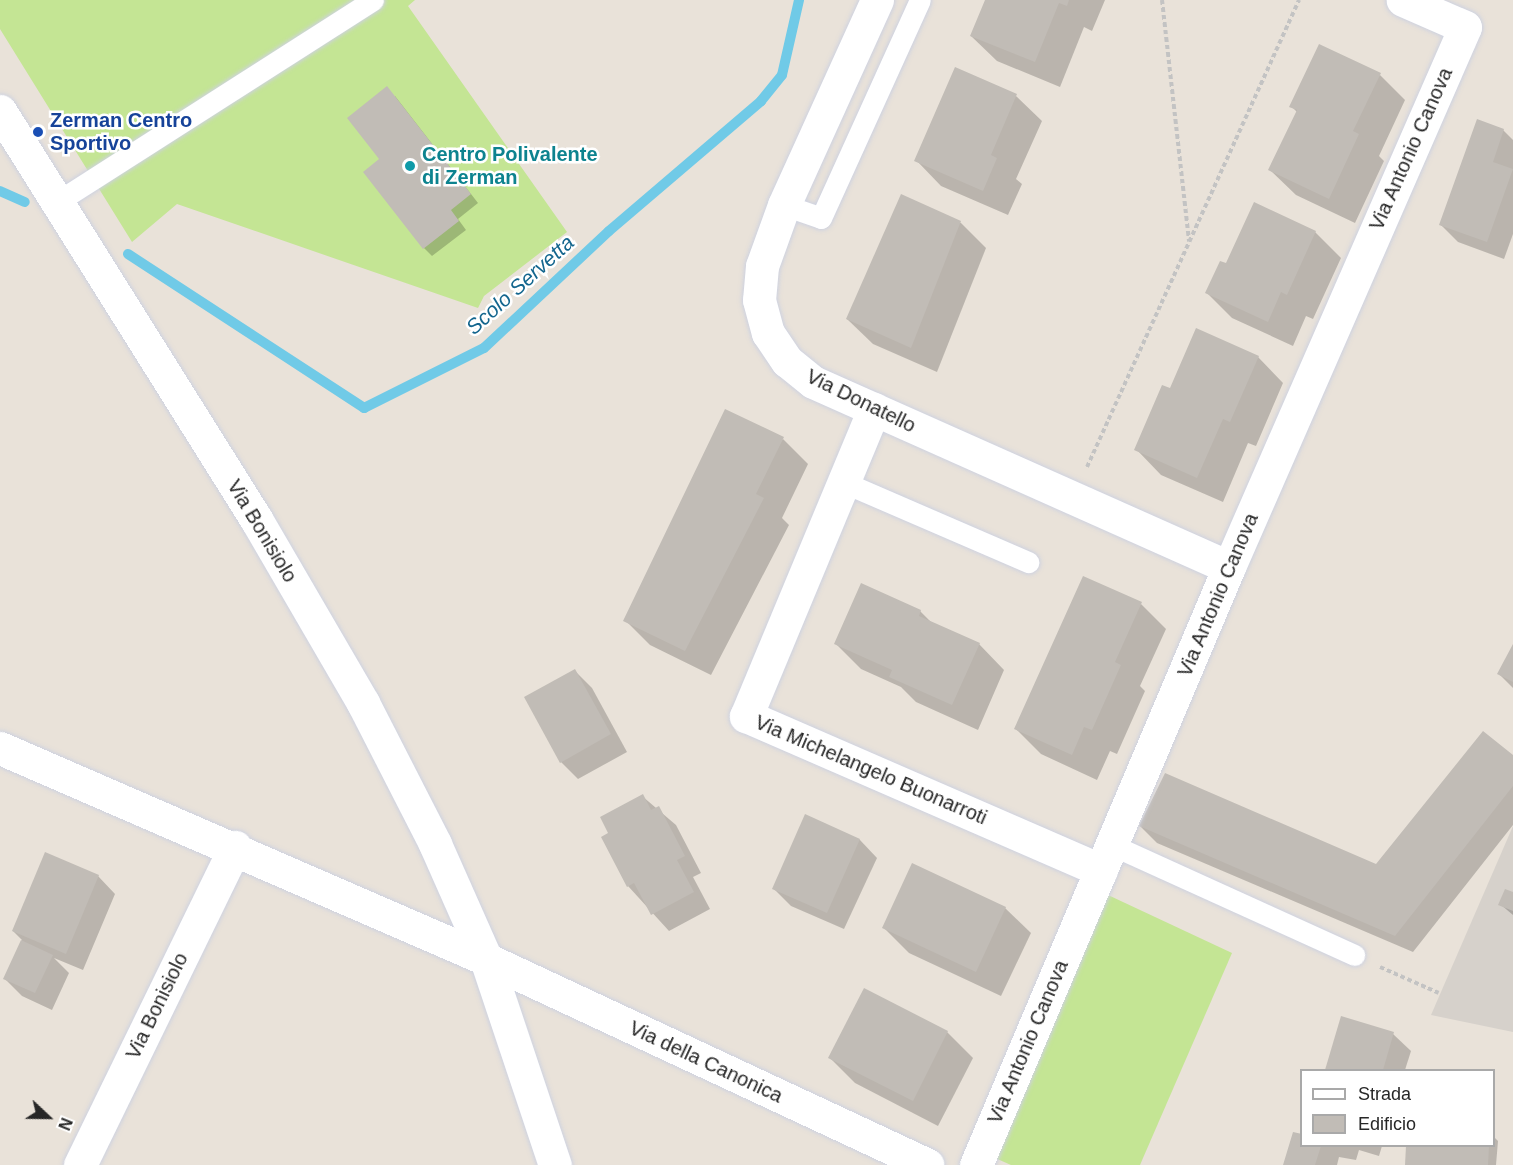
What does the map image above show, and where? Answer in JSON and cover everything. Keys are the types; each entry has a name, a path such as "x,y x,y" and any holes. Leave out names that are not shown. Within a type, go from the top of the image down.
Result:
{"street":[{"name":"Via Donatello","path":"877,0 784,205 762,266 759,300 768,333 787,361 813,382 1229,567"},
{"name":"Via Antonio Canova","path":"976,1165 1229,567 1465,27 1403,0"},
{"name":"Via Bonisiolo","path":"2,118 256,519 363,703 435,844 486,959 555,1165"},
{"name":"Via Michelangelo Buonarroti","path":"874,410 746,716 1107,857"},
{"path":"0,748 235,848 486,959"},
{"name":"Via Bonisiolo","path":"80,1165 235,848"},
{"name":"Via della Canonica","path":"486,959 927,1165"}],"lane":[{"path":"57,202 373,0"},
{"path":"784,205 821,219 920,0"},
{"path":"843,482 1028,562"},
{"name":"Via Michelangelo Buonarroti","path":"1107,857 1354,956"}],"path":[{"path":"1162,0 1189,243"},
{"path":"1073,498 1299,0"},
{"path":"1354,956 1439,993"}],"green space":[{"path":"0,0 415,0 408,6 567,232 484,296 478,308 177,204 132,242 0,29"},
{"path":"1108,895 1232,953 1140,1165 1011,1165 995,1158"}],"shaded area":[{"path":"1513,826 1513,1032 1431,1015"}],"building":[{"path":"985,0 1069,0 1067,6 1059,3 1035,62 970,36"},
{"path":"1319,44 1381,73 1353,131 1359,134 1329,199 1268,170 1297,110 1289,107"},
{"path":"955,67 1017,94 991,155 997,158 983,191 914,161"},
{"name":"Centro Polivalente di Zerman","path":"387,86 471,194 451,210 459,221 423,249 363,172 379,159 347,118"},
{"path":"1477,119 1504,129 1493,162 1513,169 1487,242 1439,225"},
{"path":"901,194 961,221 911,348 846,319"},
{"path":"1254,202 1316,231 1287,295 1281,292 1268,322 1205,293 1220,261 1226,263"},
{"path":"1196,328 1259,356 1230,422 1223,419 1197,478 1134,450 1162,385 1170,388"},
{"path":"725,409 784,437 756,494 764,498 685,651 623,621"},
{"path":"1083,576 1142,602 1115,662 1121,665 1092,730 1084,727 1072,755 1014,729"},
{"path":"861,583 921,610 919,616 980,643 952,705 889,677 892,670 834,644"},
{"path":"1513,644 1513,682 1497,674"},
{"path":"575,669 611,734 560,763 524,697"},
{"path":"1483,731 1513,755 1513,786 1395,936 1139,826 1165,773 1376,864"},
{"path":"643,794 651,810 659,806 685,856 677,860 694,892 651,915 634,883 627,887 601,837 608,833 600,817"},
{"path":"805,814 860,839 827,913 772,889"},
{"path":"45,852 99,875 66,954 12,931"},
{"path":"912,863 1006,907 976,972 882,928"},
{"path":"1505,889 1513,892 1513,911 1498,905"},
{"path":"21,940 53,955 35,993 3,979"},
{"path":"864,988 948,1031 913,1101 828,1058"},
{"path":"1341,1016 1394,1032 1383,1069 1325,1069"},
{"path":"1293,1132 1300,1134 1300,1147 1321,1147 1315,1165 1283,1165"},
{"path":"1406,1147 1489,1147 1488,1165 1405,1165"}],"waterway":[{"name":"Scolo Servetta","path":"128,254 364,408 484,348 609,231 761,101 782,75 799,0"},
{"name":"Scolo Servetta","path":"0,191 25,202"}],"place":[{"name":"Zerman Centro Sportivo","path":"38,132"},
{"name":"Centro Polivalente di Zerman","path":"410,166"}]}
